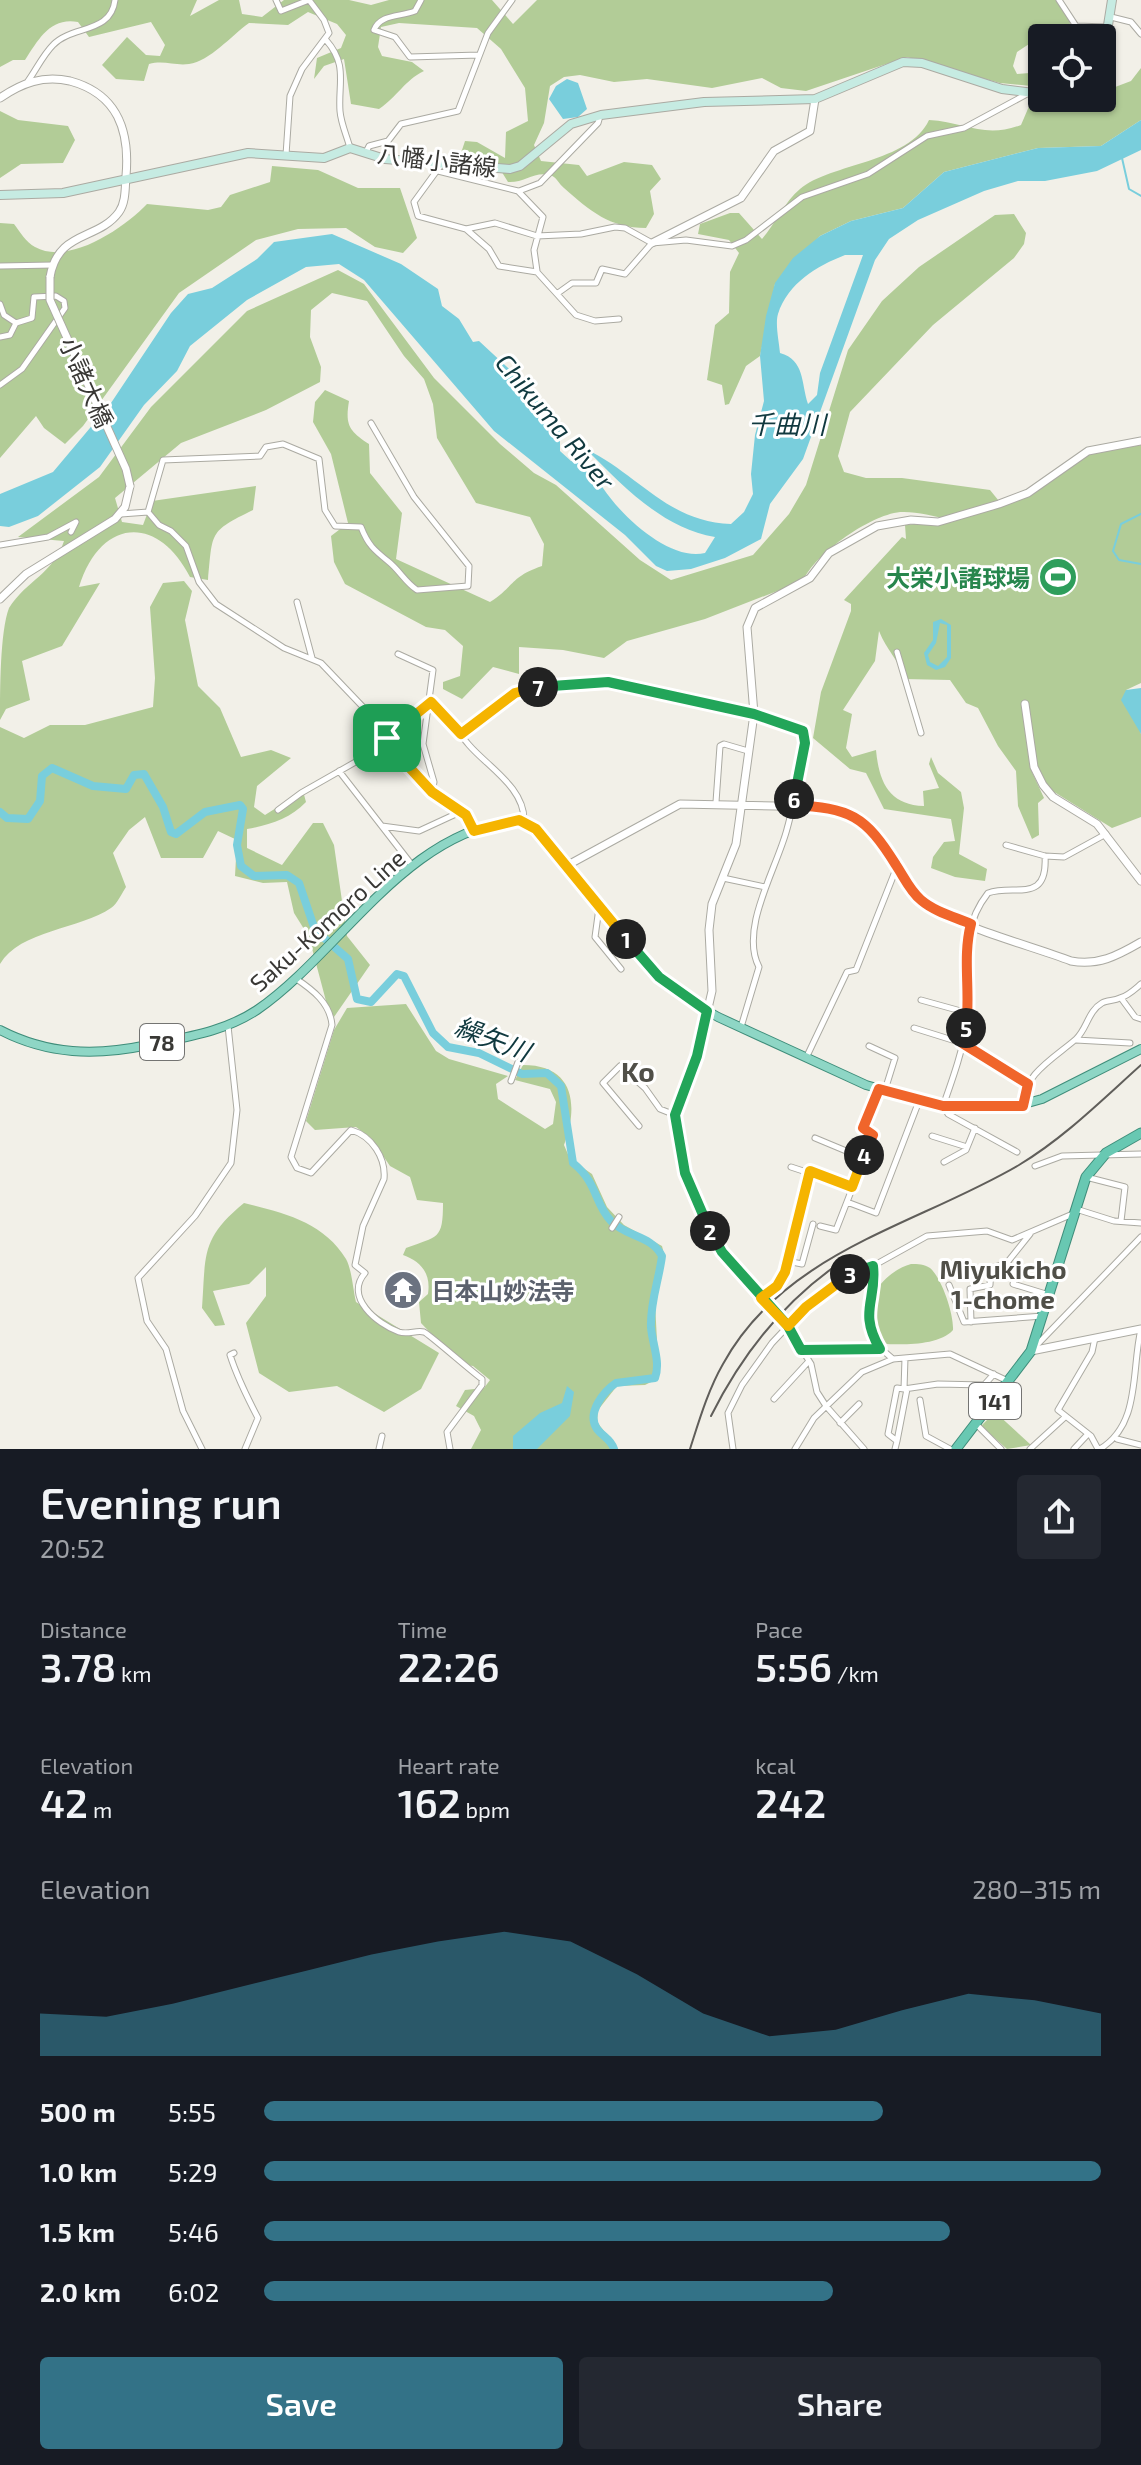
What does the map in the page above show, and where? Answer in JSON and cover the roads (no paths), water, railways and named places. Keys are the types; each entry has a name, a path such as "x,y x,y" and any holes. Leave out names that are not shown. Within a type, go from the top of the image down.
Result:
{"highway":[{"name":"141","path":"956,1449 1011,1382 1031,1351 1086,1177 1106,1153 1141,1133"}],"main road":[{"path":"1109,22 1112,0"},
{"name":"八幡小諸線","path":"0,195 47,196 248,153 324,158 350,148 385,159 440,167 502,169 520,166 560,131 601,115 704,102 815,99 903,62 922,63 982,85 1028,93"},
{"name":"Saku-Komoro Line","path":"0,1030 31,1044 98,1054 228,1026 255,1012 295,978 348,924 414,867 456,839 474,831 513,820 524,821"},
{"path":"524,821 543,835 653,971 707,1011 882,1090 943,1106 1023,1106 1141,1049"}],"street":[{"path":"28,82 54,42 101,24 110,16 115,0"},
{"path":"276,0 281,11 309,0 324,20 329,33 302,69 290,96 286,156"},
{"path":"421,0 415,11 390,16 379,22 374,30 395,37 410,57 479,55"},
{"path":"366,152 369,146 388,141 401,124 458,111 488,33 512,0"},
{"path":"1059,0 1076,26 1131,22 1141,34"},
{"path":"326,40 339,60 343,97 340,116 350,148"},
{"path":"0,98 28,82 45,78 83,85 109,105 126,133 126,179 119,212 68,243 53,265 0,266"},
{"path":"466,229 495,223 537,236 581,234 615,227 625,228 652,243 686,240 718,247 740,244 802,197 843,179 868,174 927,136 964,128 1028,94"},
{"path":"558,293 572,283 596,283 602,269 625,274 652,243 745,194 774,151 810,131 815,99"},
{"path":"518,191 540,183 598,123 601,115"},
{"path":"537,272 534,250 543,217 518,191 440,167 415,199 415,213 466,229 489,249 499,266 537,272 576,315 595,321 619,319"},
{"name":"小諸大橋","path":"53,265 50,300 130,486 121,514"},
{"path":"0,337 10,335 16,323 32,318 34,297 56,296 64,301 64,313 22,369 0,385"},
{"path":"0,304 4,315 16,323"},
{"path":"148,512 163,460 260,456 266,447 283,444 319,459 325,510 335,526 361,527 372,551 390,563 410,586 417,590 468,586 469,566 414,497 371,423"},
{"path":"864,1449 817,1392 809,1361 788,1326 722,1252 699,1211 681,1159 675,1115 697,1056 707,1011 713,980 710,916 735,851 754,714 749,617 762,602 810,578 829,553 877,526 911,520 938,522 999,504 1028,493 1088,451 1141,441"},
{"path":"0,599 26,574 121,514 148,512"},
{"path":"148,512 186,546 199,582 216,604 284,648 312,658 384,729 386,740 432,792 470,820 474,831"},
{"path":"0,545 48,537 76,522 71,532"},
{"path":"297,602 312,658"},
{"path":"897,652 921,733"},
{"path":"398,654 433,670 423,744 434,782 432,792"},
{"path":"461,734 523,689 596,680 754,714 803,731 805,743 792,805 754,931 753,954 759,967 741,1027"},
{"path":"431,702 471,747 496,768 523,809 524,821"},
{"path":"278,810 386,740 431,702"},
{"path":"1025,704 1034,767 1043,785 1053,797 1106,833 1141,881"},
{"path":"716,802 720,746 724,744 748,751"},
{"path":"339,771 414,867"},
{"path":"568,865 671,807 716,802 828,807 858,817 878,837 925,904 971,924 1071,961 1089,964 1109,959 1141,942"},
{"path":"382,826 419,831 458,812"},
{"path":"1006,845 1045,856 1071,856 1106,833"},
{"path":"1017,1152 948,1114 943,1106 968,1013 965,945 975,910 988,893 1021,893 1038,885 1045,874 1045,856"},
{"path":"807,1056 847,972 856,970 897,866"},
{"path":"723,878 765,887"},
{"path":"600,907 595,937 621,969"},
{"path":"295,978 320,999 330,1012 332,1025 291,1157 297,1168 311,1173 351,1130 368,1140 380,1156 385,1168 384,1179 356,1247 355,1265 365,1273 359,1286 360,1298 372,1316 398,1332 423,1332 482,1379 482,1385 447,1432 450,1449"},
{"path":"1023,1106 1028,1084 1060,1049 1075,1040 1092,1011 1103,1002 1121,998 1141,984"},
{"path":"1121,998 1135,1017 1141,1019"},
{"path":"921,1000 968,1013"},
{"path":"202,1449 183,1411 166,1349 147,1321 138,1278 195,1216 231,1163 237,1110 228,1026"},
{"path":"914,1028 962,1043 1028,1084"},
{"path":"1075,1040 1092,1044 1130,1043"},
{"path":"787,1261 802,1264 817,1225 836,1230 873,1135 863,1128 895,1058 869,1046"},
{"path":"511,1081 518,1062"},
{"path":"639,1126 603,1083 617,1067 620,1066 645,1088 660,1109 675,1115"},
{"path":"847,1202 876,1213 919,1101"},
{"path":"944,1162 957,1157 967,1147 975,1128"},
{"path":"932,1136 967,1147"},
{"path":"815,1138 863,1158"},
{"path":"1035,1166 1062,1156 1141,1154"},
{"path":"791,1167 852,1187"},
{"path":"763,1300 777,1286 787,1261 810,1171"},
{"path":"1086,1177 1125,1187 1121,1221"},
{"path":"733,1449 728,1413 756,1365 788,1326 844,1276 873,1266 927,1236 987,1231 1012,1240 1075,1211 1141,1223"},
{"path":"612,1228 619,1217"},
{"path":"971,1322 970,1289 990,1285 991,1268 1007,1263 1031,1233"},
{"path":"1031,1351 1141,1237"},
{"path":"1007,1263 1016,1271 1013,1284 1050,1295"},
{"path":"873,1266 874,1280 867,1316 880,1349 893,1359"},
{"path":"949,1285 964,1322 1044,1316"},
{"path":"1031,1351 1141,1329 1128,1416 1119,1439 1122,1449"},
{"path":"1095,1338 1092,1352 1058,1410 1064,1418 1088,1434 1099,1449 1119,1439 1141,1445"},
{"path":"801,1350 880,1349"},
{"path":"234,1353 230,1355 237,1375 245,1385 258,1418 245,1449"},
{"path":"795,1449 826,1406 862,1372 893,1359 950,1354 1011,1382"},
{"path":"895,1449 906,1389 905,1358"},
{"path":"774,1399 809,1361"},
{"path":"897,1441 888,1434 897,1388 938,1384 984,1385 994,1374"},
{"path":"920,1400 926,1436 950,1449"},
{"path":"840,1423 859,1404"},
{"path":"1030,1449 1064,1418"},
{"path":"976,1424 1001,1449"},
{"path":"1074,1449 1088,1434"},
{"path":"379,1449 382,1436"}],"water":[{"path":"567,79 578,83 587,109 578,117 563,119 549,99 556,86"},
{"name":"千曲川","path":"1141,120 1141,150 1097,171 1045,181 1018,181 984,191 918,220 889,239 875,260 803,459 770,504 761,539 725,558 691,569 667,571 656,566 625,535 494,431 364,280 339,264 306,267 247,300 190,346 177,371 144,405 100,467 38,516 9,527 0,526 0,494 53,472 111,403 171,313 188,294 212,288 257,259 274,242 332,234 401,264 438,289 442,306 459,319 473,342 479,341 519,378 560,427 560,451 571,461 592,467 609,497 638,527 655,539 689,554 705,553 715,537 678,525 644,504 586,449 671,506 709,521 731,524 744,512 753,494 751,474 755,435 764,401 760,356 766,316 775,283 793,258 820,236 851,221 903,208 944,172 1038,148 1101,146","holes":["845,255 863,255 820,373 817,395 808,404 798,367 788,356 780,353 778,314 789,293 814,270"]},
{"path":"941,619 951,625 951,658 945,667 936,670 927,665 924,653 933,640 933,622","holes":["940,623 947,625 947,657 938,666 930,662 928,655 936,643"]},
{"path":"1141,688 1141,734 1121,700 1126,690"},
{"path":"567,1386 574,1392 570,1416 537,1449 513,1449 513,1436 540,1413 562,1403"}],"waterway":[{"path":"1122,158 1129,189 1141,196"},
{"path":"1141,514 1121,524 1113,551 1119,560 1141,564"},
{"name":"繰矢川","path":"0,812 7,818 28,819 40,801 42,776 52,768 93,786 126,789 134,775 144,774 163,807 171,832 176,834 205,812 240,805 243,809 237,845 241,866 254,876 287,875 299,883 315,930 348,959 357,999 371,1002 397,974 404,976 433,1033 448,1047 479,1053 522,1074 547,1073 561,1086 573,1163 592,1185 611,1221 652,1244 662,1256 651,1318 657,1359 655,1378 616,1383 606,1391 595,1410 594,1423 614,1449"}],"railway":[{"path":"690,1449 708,1395 723,1364 749,1326 781,1294 816,1267 855,1245 1019,1165 1067,1131 1141,1065"},
{"path":"711,1416 736,1371 766,1330 801,1294 841,1262"}],"place":[{"name":"大栄小諸球場","path":"1058,577"},
{"name":"日本山妙法寺","path":"403,1290"}],"district":[{"name":"Ko","path":"638,1071"},
{"name":"Miyukicho 1-chome","path":"1003,1283"}],"water label":[{"name":"Chikuma River","path":"556,421"}]}
